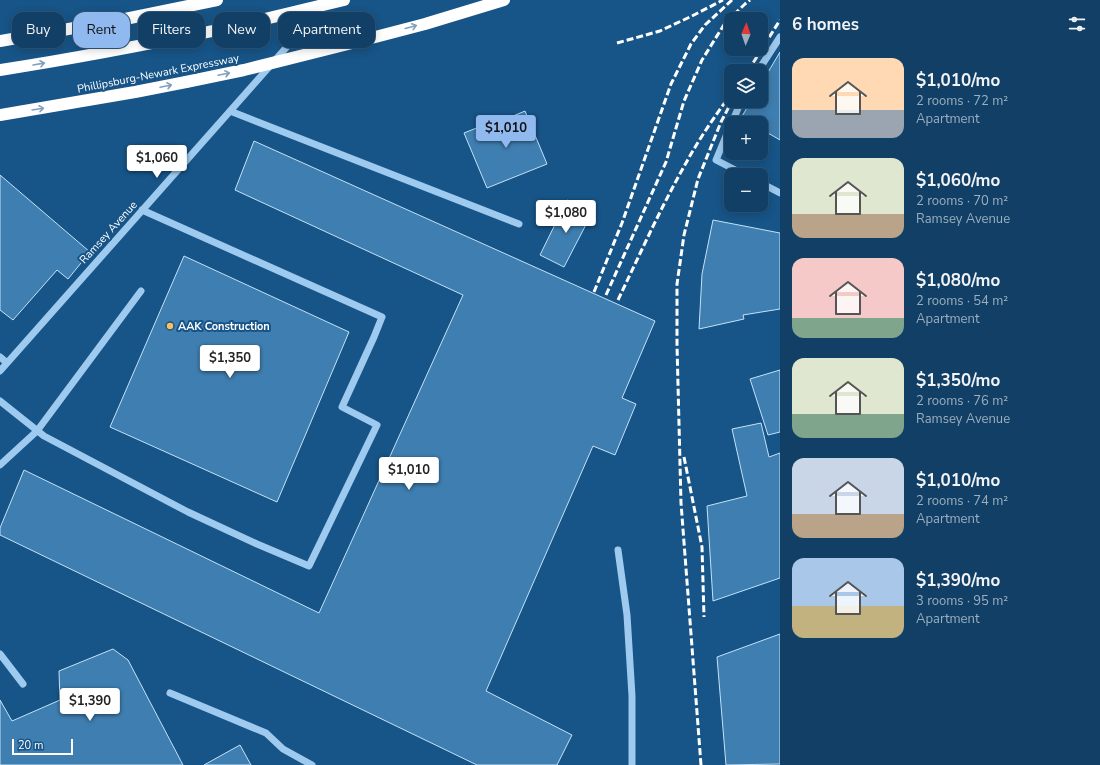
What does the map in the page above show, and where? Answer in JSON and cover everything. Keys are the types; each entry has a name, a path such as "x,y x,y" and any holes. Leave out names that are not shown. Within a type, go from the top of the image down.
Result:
{"highway":[{"path":"0,41 125,19 217,0"},
{"path":"0,70 138,46 232,27 344,0"},
{"name":"Phillipsburg-Newark Expressway","path":"0,116 136,92 244,70 425,24 504,0"}],"street":[{"name":"Ramsey Avenue","path":"0,371 328,0"},
{"path":"763,64 780,37"},
{"path":"230,111 519,224"},
{"path":"724,141 716,160 731,168"},
{"path":"768,186 780,192"},
{"path":"0,401 44,436 188,512 309,566 377,425 342,407 382,317 142,210"},
{"path":"0,465 37,431 141,291"},
{"path":"0,357 7,363"},
{"path":"618,550 627,615 632,696 632,765"},
{"path":"0,654 23,684"},
{"path":"170,693 266,733 283,749 312,765"}],"building":[{"path":"780,52 780,140 768,133 768,116 742,116 747,108 768,108 768,72"},
{"path":"525,111 547,164 487,188 464,133 479,127 480,130"},
{"path":"254,141 655,321 622,398 636,404 615,455 593,446 486,691 572,735 557,765 477,765 0,535 0,528 24,470 319,613 463,295 235,190"},
{"path":"0,175 90,252 68,279 57,270 13,320 0,310"},
{"path":"567,200 592,213 564,267 540,255"},
{"path":"713,220 780,233 780,309 743,315 744,319 699,329 702,274"},
{"path":"184,256 349,332 277,502 110,427"},
{"path":"780,370 780,432 768,435 750,379"},
{"path":"761,423 769,457 780,453 780,578 713,601 707,506 747,496 732,429"},
{"path":"780,634 780,764 726,765 717,657"},
{"path":"113,649 128,660 183,765 0,765 0,700 12,721 60,700 59,671"},
{"path":"240,745 251,765 204,765"}],"railway":[{"path":"617,43 660,31 723,0"},
{"path":"594,292 622,223 671,84 691,44 705,25 732,0"},
{"path":"606,295 666,162 684,101 702,60 725,23 750,0"},
{"path":"752,64 780,20"},
{"path":"618,300 651,231 691,154 724,104"},
{"path":"701,765 681,503 677,284 684,235 698,179 721,122 728,108"},
{"path":"684,457 702,547 704,617"}],"place":[{"name":"AAK Construction","path":"170,326"}]}
